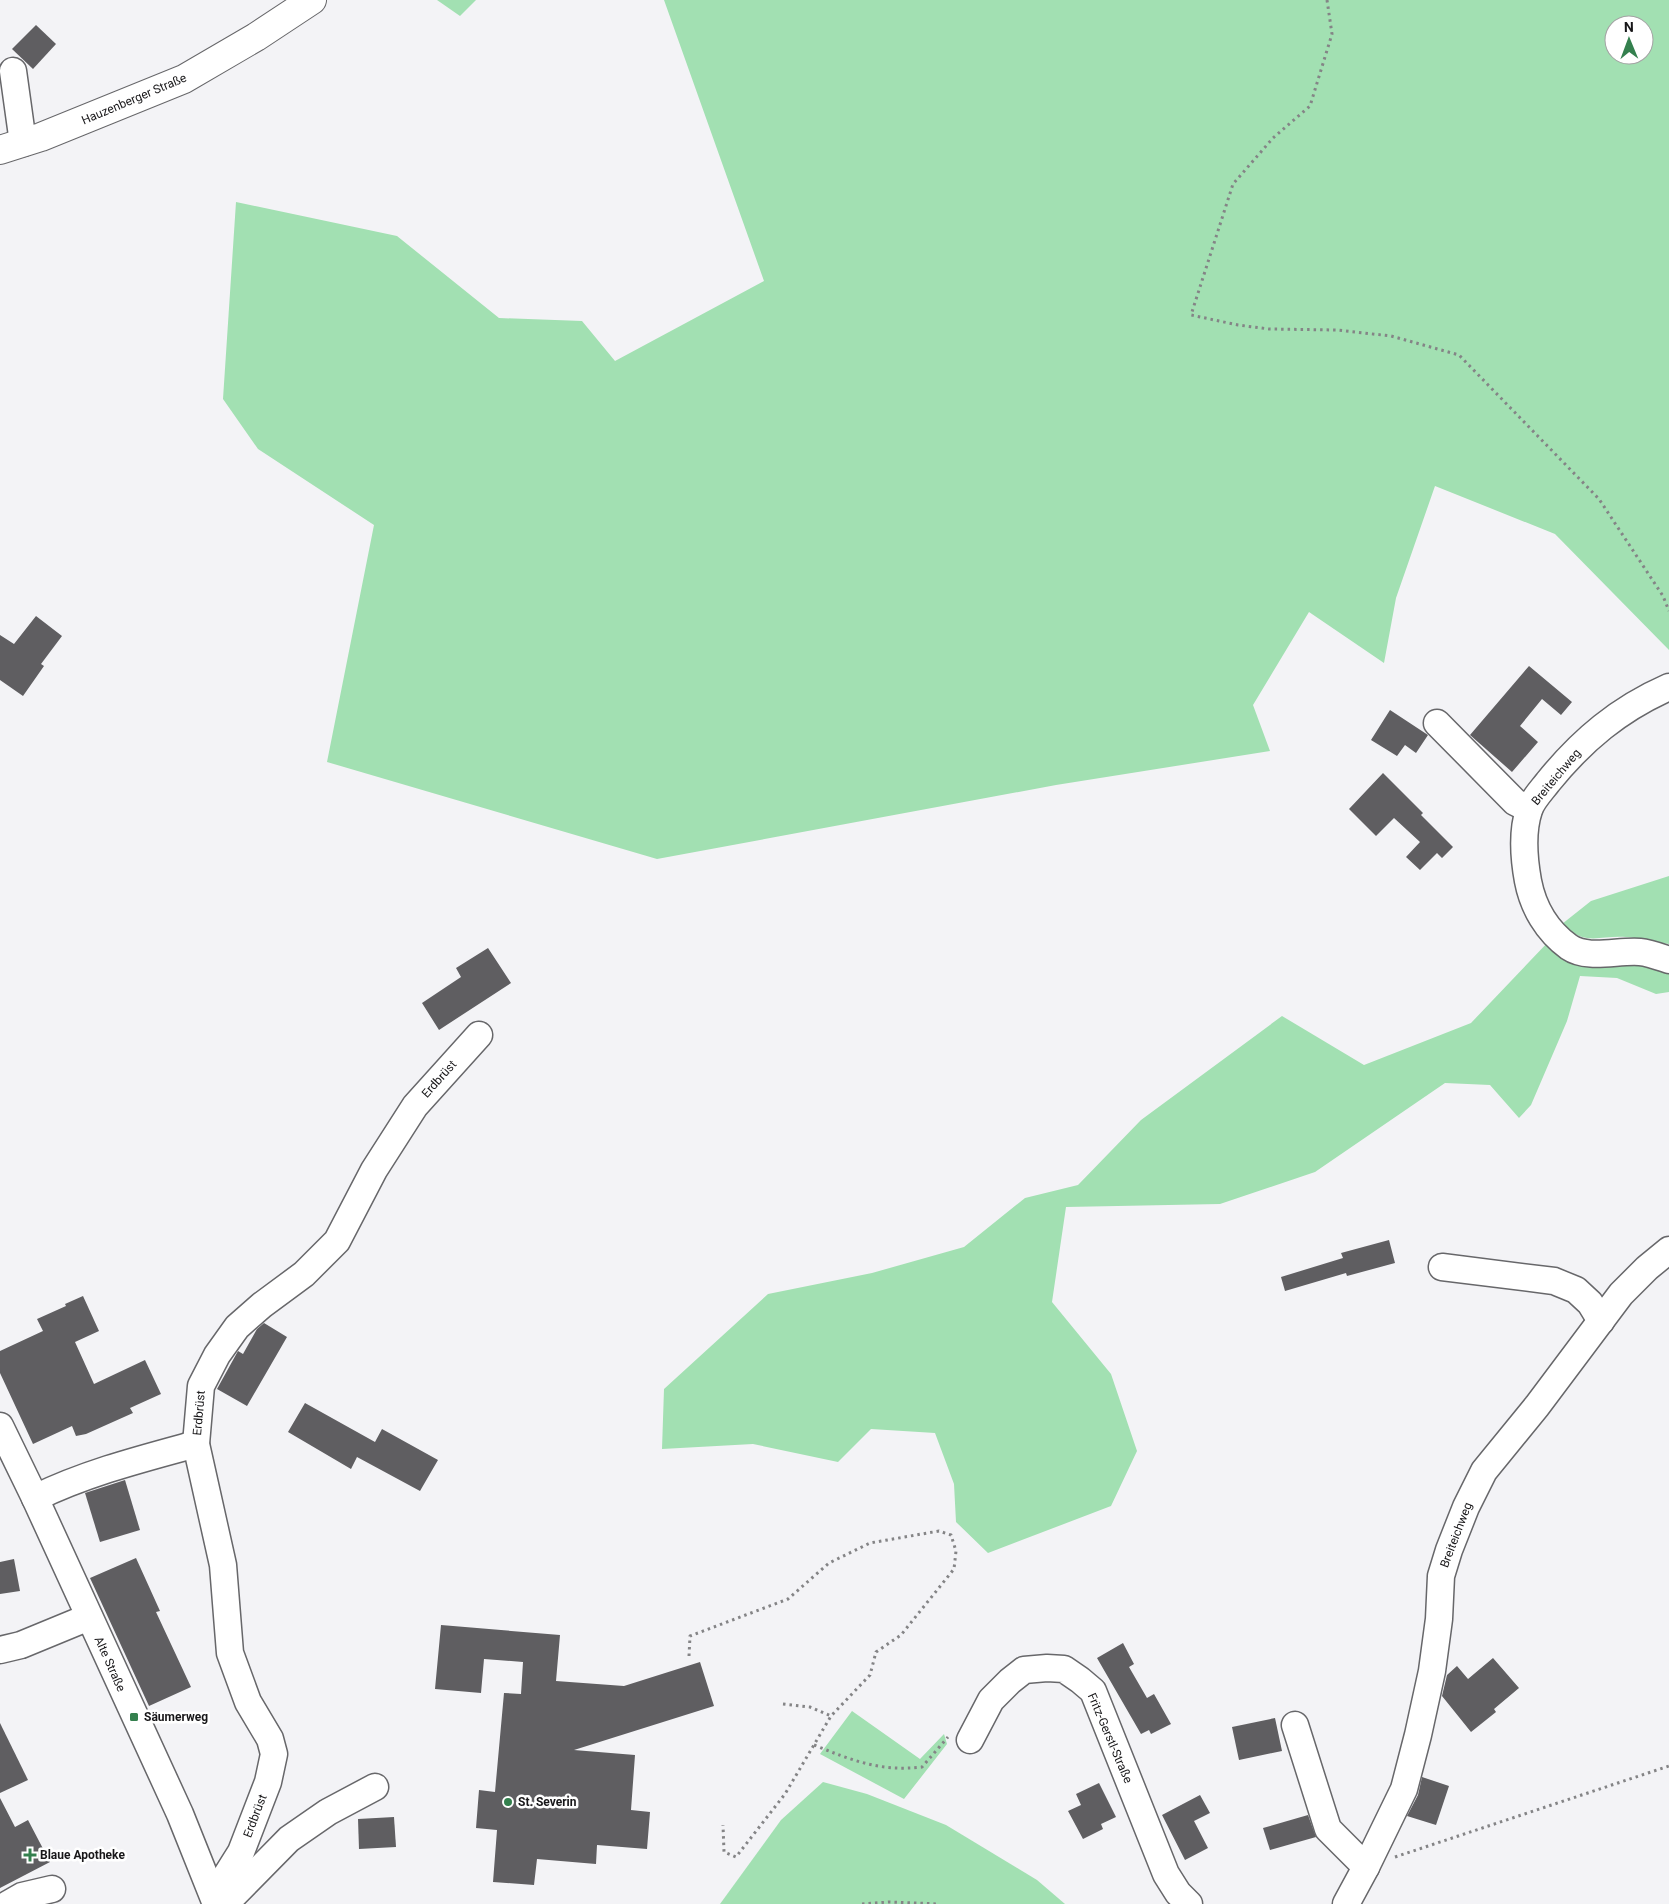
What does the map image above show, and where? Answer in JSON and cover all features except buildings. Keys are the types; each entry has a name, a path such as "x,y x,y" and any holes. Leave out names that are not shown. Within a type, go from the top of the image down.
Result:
{"main road":[{"name":"Hauzenberger Straße","path":"12,146 42,137 184,79 312,0"}],"street":[{"path":"12,146 14,71"},
{"name":"Breiteichweg","path":"1669,687 1614,717 1584,743 1560,768 1529,809 1525,851 1532,899 1544,922 1557,937 1571,948 1587,953 1642,952 1669,960"},
{"path":"1437,723 1515,802 1529,809"},
{"name":"Erdbrüst","path":"218,1901 241,1852 268,1782 274,1754 270,1739 248,1702 230,1653 223,1565 196,1444 201,1386 217,1354 237,1327 262,1305 304,1274 337,1241 374,1170 415,1106 479,1035"},
{"name":"Breiteichweg","path":"1346,1904 1404,1789 1432,1671 1439,1619 1441,1576 1466,1507 1484,1471 1537,1406 1622,1294 1647,1268 1669,1250"},
{"path":"1442,1267 1554,1281 1576,1290 1590,1303 1601,1321"},
{"name":"Alte Straße","path":"0,1426 35,1498 218,1901"},
{"path":"35,1498 57,1487 126,1463 196,1444"},
{"path":"0,1650 21,1645 89,1617"},
{"name":"Fritz-Gerstl-Straße","path":"970,1740 991,1700 1024,1670 1047,1668 1064,1670 1080,1680 1093,1692 1166,1874 1178,1893 1189,1904"},
{"path":"1295,1725 1328,1829 1366,1867"},
{"path":"218,1901 290,1839 328,1812 375,1787"},
{"path":"8,1904 22,1896 52,1889"}],"path":[{"path":"1327,0 1332,34 1310,106 1273,138 1233,184 1191,314 1238,325 1269,329 1337,330 1391,336 1459,355 1599,498 1664,596 1669,611"},
{"path":"689,1656 690,1636 788,1599 829,1562 870,1543 939,1530 951,1535 956,1550 954,1569 901,1635 876,1652 870,1675 831,1716 785,1794 736,1856 724,1852 723,1826"},
{"path":"783,1704 810,1706 831,1716"},
{"path":"814,1745 861,1764 903,1770 922,1767 949,1737 970,1740"},
{"path":"1366,1867 1669,1766"},
{"path":"862,1904 940,1904"}],"green space":[{"path":"437,0 476,0 460,16"},
{"path":"664,0 1669,0 1669,650 1555,534 1435,486 1396,598 1384,663 1309,612 1253,705 1270,751 1056,785 657,859 327,762 374,525 258,449 223,399 236,202 397,236 499,318 582,321 615,361 764,281"},
{"path":"1669,876 1669,944 1626,937 1585,938 1570,931 1562,924 1591,901"},
{"path":"1550,940 1669,965 1669,992 1656,994 1617,978 1580,976 1567,1021 1531,1105 1519,1118 1490,1085 1445,1083 1315,1172 1220,1204 1066,1207 1052,1302 1111,1374 1137,1451 1111,1506 988,1553 956,1522 954,1484 935,1433 871,1429 838,1462 753,1444 662,1449 664,1389 768,1294 872,1273 964,1247 1025,1198 1078,1185 1141,1120 1282,1016 1364,1065 1471,1023"},
{"path":"852,1711 920,1759 944,1734 947,1744 904,1799 820,1754"},
{"path":"823,1782 867,1794 946,1825 1037,1880 1065,1904 720,1904 781,1820"}],"place":[{"name":"Säumerweg","path":"134,1717"},
{"name":"St. Severin","path":"508,1802"},
{"name":"Blaue Apotheke","path":"30,1855"}]}
